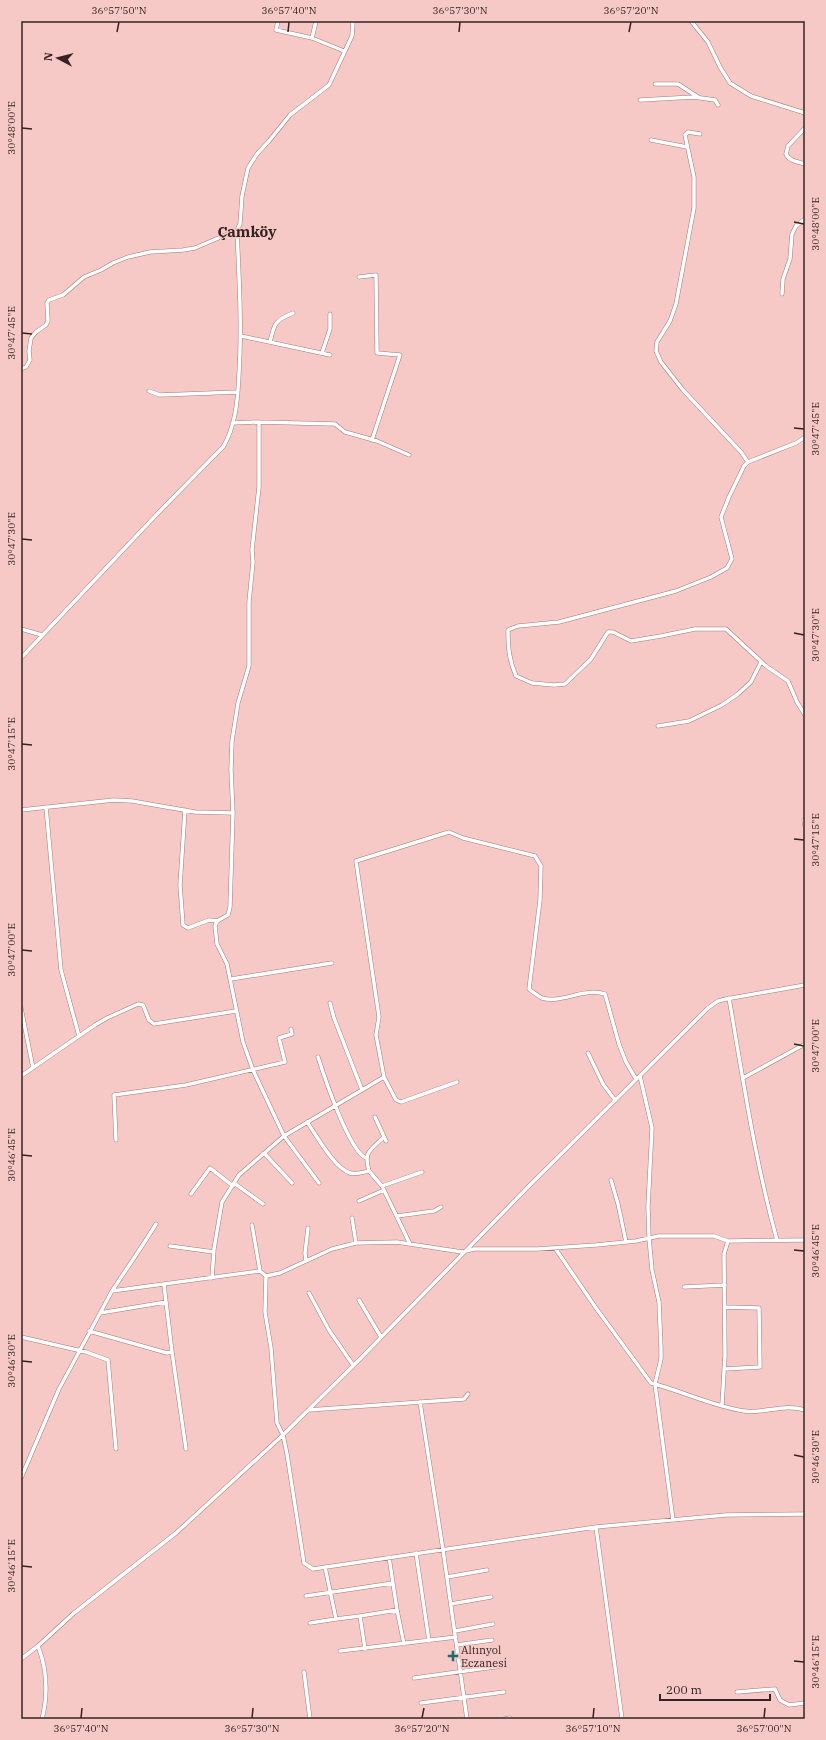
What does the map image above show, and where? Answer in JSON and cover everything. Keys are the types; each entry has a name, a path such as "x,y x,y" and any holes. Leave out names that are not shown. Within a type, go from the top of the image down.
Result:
{"street":[{"path":"278,21 276,30 312,38 344,51"},
{"path":"312,38 316,21"},
{"path":"21,658 223,447 229,437 238,392 241,336 237,230 242,215 242,196 248,168 257,154 290,115 328,85 352,36 353,21"},
{"path":"691,21 708,42 720,67 730,83 751,96 805,113"},
{"path":"655,84 678,84 699,97"},
{"path":"640,100 699,97 715,100 718,105"},
{"path":"805,128 788,146 786,154 787,157 793,161 805,164"},
{"path":"700,134 689,132 685,135 694,177 694,208 676,304 670,321 657,342 656,351 660,360 670,374 741,452 748,462"},
{"path":"651,140 687,147"},
{"path":"782,294 783,279 790,259 792,234 796,226 805,220"},
{"path":"21,369 26,367 30,360 29,351 31,338 36,332 46,325 48,321 47,303 49,300 63,295 84,277 128,257 150,252 194,248 237,230"},
{"path":"359,277 376,275 377,353 400,355 372,440"},
{"path":"270,342 275,323 293,313"},
{"path":"322,354 330,329 330,314"},
{"path":"241,336 330,355"},
{"path":"149,391 160,395 238,392"},
{"path":"259,422 259,487 252,550 249,602 249,666 238,703 232,741 231,770 233,813 230,907 228,915 218,921 215,926 217,944 227,964 243,1042 253,1070 284,1136 319,1183"},
{"path":"232,423 259,422 335,424 345,432 372,440 410,455"},
{"path":"805,437 796,443 748,462 744,466 737,478 721,517 732,559 727,568 676,591 559,622 518,626 508,630 508,651 510,663 516,676 532,683 554,685 565,684 591,659 608,632 612,632 631,641 662,636 695,628 726,629 761,662 788,681 797,702 805,715"},
{"path":"21,629 42,635"},
{"path":"658,726 689,721 722,705 738,694 751,682 761,662"},
{"path":"21,810 118,800 185,810 233,813"},
{"path":"46,807 60,970 79,1036"},
{"path":"185,810 180,885 183,925 188,928 203,921 212,919 218,921"},
{"path":"804,820 805,826"},
{"path":"456,1082 401,1102 396,1100 384,1077 376,1035 379,1017 356,861 449,832 463,838 535,856 541,866 540,894 529,989 542,998 555,998 589,993 605,994 619,1044 626,1062 638,1077 652,1128 648,1206 649,1238 652,1270 659,1302 661,1359 655,1384 673,1520"},
{"path":"231,979 332,963"},
{"path":"21,1659 38,1646 74,1613 176,1533 282,1435 708,1008 718,1001 729,998 805,986"},
{"path":"729,998 750,1124 767,1203 777,1240"},
{"path":"330,1003 334,1018 362,1090"},
{"path":"21,1076 107,1018 140,1004 144,1006 149,1020 154,1024 236,1011"},
{"path":"21,1008 33,1068"},
{"path":"116,1140 114,1095 186,1085 285,1062 279,1038 292,1034 291,1029"},
{"path":"743,1078 805,1044"},
{"path":"588,1053 603,1084 615,1100"},
{"path":"318,1057 334,1106 357,1150 366,1158 369,1171 382,1186 410,1244"},
{"path":"212,1278 214,1252 222,1202 239,1175 284,1136 384,1077"},
{"path":"366,1158 368,1153 385,1139 375,1117"},
{"path":"307,1122 340,1168 356,1174 369,1171"},
{"path":"264,1153 292,1183"},
{"path":"191,1194 210,1168 263,1204"},
{"path":"382,1186 422,1172"},
{"path":"611,1180 626,1242"},
{"path":"359,1201 384,1190"},
{"path":"397,1216 434,1211 441,1207"},
{"path":"352,1218 356,1243"},
{"path":"21,1478 59,1388 78,1350 112,1291 130,1262 142,1248 156,1224"},
{"path":"252,1225 260,1271 266,1276"},
{"path":"306,1261 305,1253 308,1228"},
{"path":"266,1276 280,1273 332,1249 356,1243 396,1242 455,1251 478,1248 556,1248 626,1242 659,1236 714,1236 728,1241 805,1240"},
{"path":"722,1406 725,1307 724,1254 728,1241"},
{"path":"170,1246 214,1252"},
{"path":"556,1248 641,1371 651,1383 722,1406 745,1411 795,1407 805,1410"},
{"path":"112,1291 260,1271"},
{"path":"266,1276 265,1312 271,1348 277,1423 287,1454 304,1563 313,1569 596,1527 726,1516 805,1514"},
{"path":"164,1285 186,1449"},
{"path":"684,1287 725,1285"},
{"path":"309,1293 329,1330 353,1365"},
{"path":"359,1300 381,1337"},
{"path":"100,1313 166,1302"},
{"path":"724,1368 760,1367 759,1308 725,1307"},
{"path":"89,1331 167,1353 172,1352"},
{"path":"21,1337 78,1350 109,1361 116,1449"},
{"path":"308,1410 464,1399 468,1394"},
{"path":"420,1402 467,1719"},
{"path":"596,1527 622,1719"},
{"path":"416,1553 429,1641"},
{"path":"389,1557 404,1644"},
{"path":"326,1567 336,1619"},
{"path":"447,1577 487,1570"},
{"path":"306,1596 393,1583"},
{"path":"451,1604 491,1597"},
{"path":"310,1623 397,1610"},
{"path":"360,1616 365,1649"},
{"path":"455,1631 493,1624"},
{"path":"340,1651 456,1637"},
{"path":"457,1645 492,1640"},
{"path":"38,1646 45,1670 46,1705 42,1719"},
{"path":"414,1678 502,1666"},
{"path":"304,1672 310,1719"},
{"path":"737,1692 775,1688 780,1700 789,1705 805,1703"},
{"path":"420,1703 504,1692"},
{"path":"505,1719 510,1718"}],"place":[{"name":"Altınyol Eczanesi","path":"453,1656"}],"district":[{"name":"Çamköy","path":"247,232"}]}
